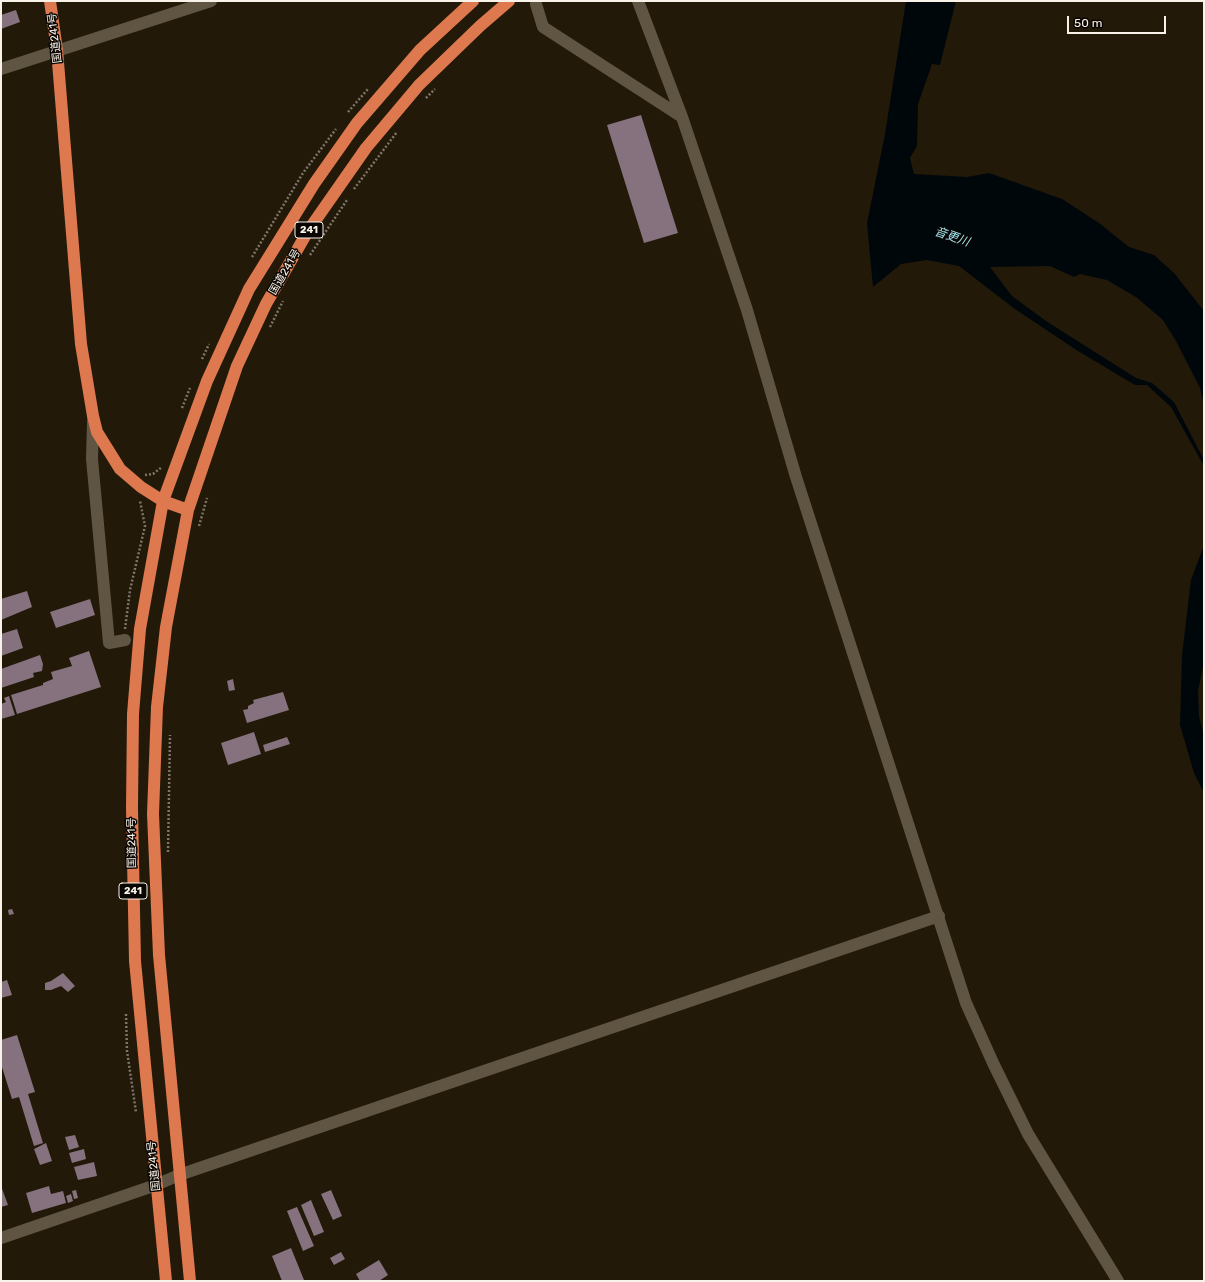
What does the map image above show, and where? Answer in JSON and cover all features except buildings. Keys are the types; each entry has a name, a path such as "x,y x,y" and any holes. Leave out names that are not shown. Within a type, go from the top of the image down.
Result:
{"highway":[{"name":"国道241号","path":"50,1 57,50 81,344 97,432 120,469 141,488 163,501 188,510"},
{"name":"国道241号","path":"166,1281 135,961 132,808 134,714 140,629 163,501 208,381 249,290 314,184 357,123 420,50 473,1"},
{"name":"国道241号","path":"190,1281 159,955 153,814 157,707 166,628 188,510 237,366 266,304 308,231 366,148 418,85 480,26 509,1"}],"street":[{"path":"1,69 211,1"},
{"path":"638,1 682,117 747,310 796,477 966,1003 994,1065 1028,1134 1118,1281"},
{"path":"536,4 543,27 682,117"},
{"path":"93,416 92,459 109,643 125,640"},
{"path":"1,1238 156,1185 179,1175 939,916"}],"path":[{"path":"345,117 370,87"},
{"path":"420,104 437,87"},
{"path":"250,262 303,173 340,123"},
{"path":"352,192 400,128"},
{"path":"309,257 348,198"},
{"path":"269,331 286,297"},
{"path":"199,366 211,340"},
{"path":"181,412 191,385"},
{"path":"125,640 124,624 130,590 145,526 140,503 141,488 144,475 153,474 164,465"},
{"path":"198,531 208,494"},
{"path":"168,860 170,730"},
{"path":"126,1008 127,1051 136,1117"}],"water":[{"name":"音更川","path":"906,1 956,1 940,65 932,64 918,104 917,146 910,158 914,174 967,177 989,173 1062,199 1099,223 1129,247 1154,255 1174,273 1204,311 1204,406 1200,388 1176,341 1163,320 1136,297 1107,280 1080,274 1074,277 1050,266 990,267 1012,296 1046,321 1136,378 1152,383 1174,402 1204,460 1204,466 1171,407 1147,385 1135,385 1078,351 1015,309 959,266 927,260 901,264 873,287 867,223 885,134"},
{"path":"1204,545 1204,661 1198,691 1199,716 1204,736 1204,793 1194,773 1180,725 1182,655 1191,580"}]}
